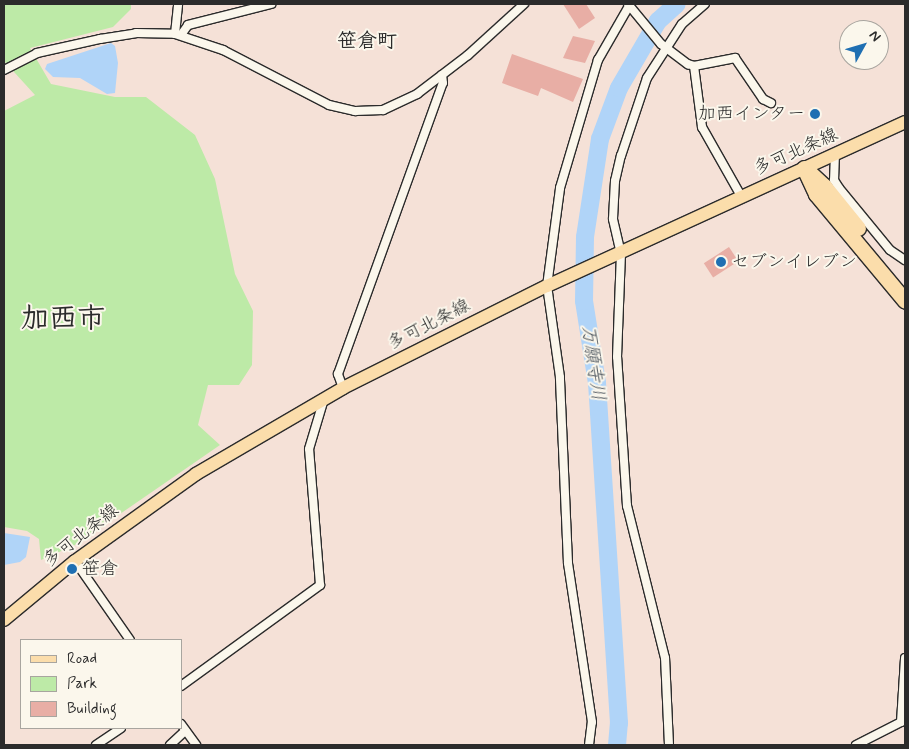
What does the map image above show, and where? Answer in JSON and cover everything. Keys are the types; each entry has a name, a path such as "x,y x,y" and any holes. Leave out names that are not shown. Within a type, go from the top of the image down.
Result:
{"highway":[{"path":"804,168 824,186 905,288"},
{"path":"804,168 816,194 905,301"}],"main road":[{"name":"多可北条線","path":"4,620 76,561 196,474 343,388 552,284 905,122"}],"street":[{"path":"178,4 178,34"},
{"path":"178,34 188,25 271,4"},
{"path":"4,70 37,53 100,38 136,33 178,34 223,50 329,105 355,111 383,110 403,103 442,75 524,4"},
{"path":"669,745 665,658 627,506 617,357 617,255 613,219 615,181 647,78 663,46 682,24 704,4"},
{"path":"588,745 592,714 568,563 560,377 552,284 563,179 598,60 628,5 663,46 694,66 735,58 763,99 771,103"},
{"path":"694,66 702,128 741,196"},
{"path":"343,388 338,374 443,83 442,75"},
{"path":"835,154 834,180 838,188 890,250 905,260"},
{"path":"182,685 320,585 308,449 324,399"},
{"path":"76,561 129,639"},
{"path":"856,745 903,721 905,658"},
{"path":"183,727 196,745"},
{"path":"96,745 120,729"},
{"path":"170,745 182,729"}],"green space":[{"path":"4,4 131,4 131,9 113,27 30,48 51,84 115,97 146,97 195,135 215,179 235,274 253,311 252,365 239,385 208,385 198,425 220,445 75,545 41,560 39,539 27,531 4,527 4,111 35,95 4,61"}],"water":[{"path":"111,43 115,46 118,63 115,93 107,94 80,78 53,77 45,69 47,64"},
{"path":"4,533 30,537 26,557 20,562 4,565"}],"building":[{"path":"563,4 586,4 595,18 579,29"},
{"path":"573,36 595,41 585,63 563,58"},
{"path":"512,54 583,79 573,102 541,88 538,96 502,83"},
{"name":"セブンイレブン","path":"729,247 738,261 713,278 704,263"}],"waterway":[{"name":"万願寺川","path":"617,745 619,723 597,383 584,301 585,237 600,139 619,88 658,21 677,4"}],"place":[{"name":"加西インター","path":"815,114"},
{"name":"セブンイレブン","path":"721,262"},
{"name":"笹倉","path":"72,569"}],"district":[{"name":"笹倉町","path":"367,41"},
{"name":"加西市","path":"63,320"}]}
